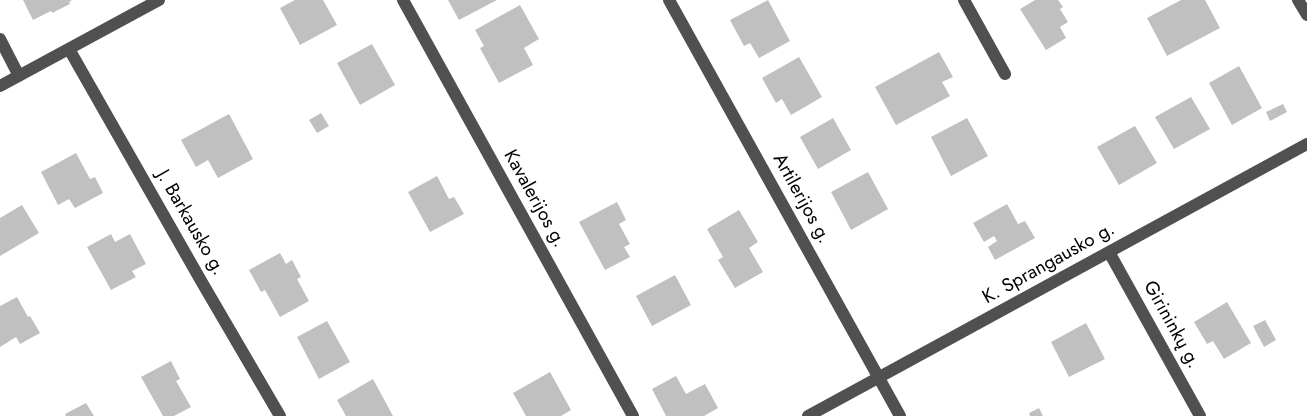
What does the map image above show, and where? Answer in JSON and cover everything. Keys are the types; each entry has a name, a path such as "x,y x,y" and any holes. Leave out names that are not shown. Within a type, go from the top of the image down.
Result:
{"street":[{"path":"0,86 159,0"},
{"name":"Kavalerijos g.","path":"403,0 633,416"},
{"name":"Artilerijos g.","path":"669,0 900,416"},
{"path":"964,0 1005,74"},
{"path":"1298,0 1307,16"},
{"path":"0,39 19,76"},
{"name":"J. Barkausko g.","path":"70,48 205,288 280,416"},
{"name":"K. Sprangausko g.","path":"808,416 1307,144"},
{"name":"Girininkų g.","path":"1109,252 1200,416"}],"building":[{"path":"23,0 72,0 69,2 70,4 33,20"},
{"path":"295,0 323,0 337,25 300,45 280,8"},
{"path":"448,0 497,0 459,20"},
{"path":"768,0 790,41 759,58 750,43 744,46 730,20"},
{"path":"1035,0 1058,0 1063,7 1060,9 1068,22 1060,27 1066,38 1046,50 1020,9"},
{"path":"1181,0 1205,0 1220,28 1167,56 1147,18"},
{"path":"520,5 539,39 524,48 533,65 499,83 480,48 484,46 475,30"},
{"path":"372,44 395,85 360,105 337,63"},
{"path":"939,52 953,77 942,82 950,96 896,125 875,87"},
{"path":"799,57 822,97 791,115 782,99 776,103 762,78"},
{"path":"1239,66 1262,108 1232,125 1209,83"},
{"path":"1191,97 1210,129 1174,149 1155,117"},
{"path":"1283,104 1287,112 1270,121 1266,112"},
{"path":"321,113 329,126 317,133 309,120"},
{"path":"229,114 253,159 218,178 208,160 196,167 181,140"},
{"path":"833,118 851,150 818,169 800,137"},
{"path":"967,118 988,156 951,176 931,137"},
{"path":"1135,126 1157,163 1119,185 1097,147"},
{"path":"76,153 90,179 95,177 103,193 75,208 69,199 58,205 41,172"},
{"path":"868,172 888,209 851,230 831,192"},
{"path":"437,176 449,199 454,197 464,214 430,232 408,192"},
{"path":"617,202 626,220 619,224 630,244 624,247 630,257 605,270 579,222"},
{"path":"1007,204 1018,224 1025,221 1035,238 995,260 988,247 997,241 994,236 984,242 973,223"},
{"path":"22,205 39,233 0,256 0,218"},
{"path":"739,210 758,242 749,248 763,272 735,288 718,260 723,257 707,229"},
{"path":"111,234 115,242 130,234 146,264 132,271 136,277 111,290 87,247"},
{"path":"280,253 286,264 292,260 301,277 297,279 309,301 280,317 265,290 261,292 249,270"},
{"path":"675,275 691,305 652,326 636,296"},
{"path":"17,297 40,333 20,344 16,337 0,347 0,306"},
{"path":"1227,302 1251,343 1224,359 1213,341 1207,344 1194,322"},
{"path":"1265,320 1276,340 1264,347 1253,326"},
{"path":"327,321 350,362 319,379 297,337"},
{"path":"1086,323 1105,359 1069,377 1051,342"},
{"path":"171,361 180,379 176,381 191,407 174,416 163,416 141,377"},
{"path":"550,372 571,410 561,416 526,416 513,393"},
{"path":"676,376 686,394 705,384 718,408 704,416 666,416 652,389"},
{"path":"373,379 393,416 346,416 337,400"},
{"path":"86,403 94,416 66,416 65,414"},
{"path":"1039,408 1043,416 1030,416 1029,413"}]}
